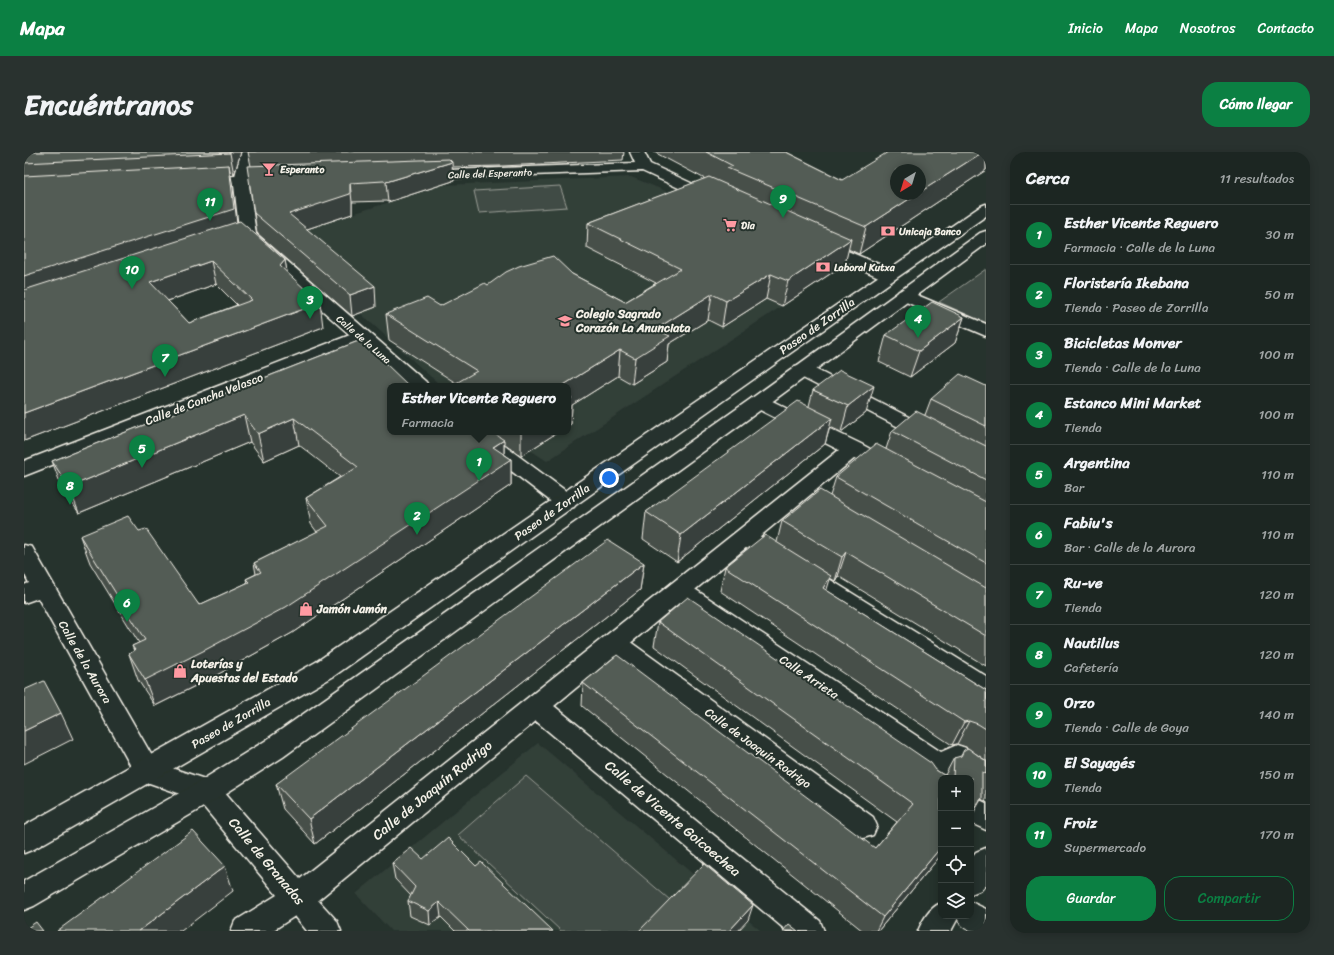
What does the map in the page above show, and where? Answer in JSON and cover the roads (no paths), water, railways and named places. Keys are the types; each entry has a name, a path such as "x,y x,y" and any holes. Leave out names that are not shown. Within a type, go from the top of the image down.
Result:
{"street":[{"name":"Calle de la Luna","path":"248,152 241,180 240,239 362,337 416,383"},
{"path":"637,152 644,167 726,204"},
{"name":"Calle del Esperanto","path":"409,175 644,167"},
{"path":"187,183 289,179"},
{"name":"Paseo de Zorrilla","path":"24,840 325,670 889,275 986,209"},
{"path":"24,896 207,791 274,749 759,402 986,236"},
{"path":"806,238 889,275"},
{"path":"905,295 986,331"},
{"name":"Calle de Concha Velasco","path":"24,469 362,337"},
{"path":"802,370 944,443"},
{"path":"759,402 882,464"},
{"path":"477,435 566,502"},
{"name":"Calle de Joaquín Rodrigo","path":"246,931 298,898 745,537 809,500 854,449"},
{"path":"745,537 986,689"},
{"name":"Calle de la Aurora","path":"24,553 33,591 147,771"},
{"name":"Calle Arrieta","path":"679,590 939,775"},
{"name":"Calle de Joaquín Rodrigo","path":"614,643 863,826"},
{"name":"Calle de Vicente Goicoechea","path":"536,706 809,931"},
{"name":"Calle Arrieta","path":"941,775 957,756 986,776"},
{"path":"147,771 207,791"},
{"name":"Calle de Granados","path":"207,791 326,931"},
{"path":"974,810 986,818"},
{"path":"974,877 986,861"},
{"path":"974,918 986,927"},
{"path":"933,931 942,919"}],"place":[{"name":"Esperanto","path":"269,169"},
{"name":"Orzo","path":"783,218"},
{"name":"Froiz","path":"210,221"},
{"name":"Dia","path":"730,225"},
{"name":"Unicaja Banco","path":"888,231"},
{"name":"Laboral Kutxa","path":"823,267"},
{"name":"El Sayagés","path":"132,289"},
{"name":"Bicicletas Monver","path":"310,319"},
{"name":"Colegio Sagrado Corazón La Anunciata","path":"565,321"},
{"name":"Estanco Mini Market","path":"918,338"},
{"name":"Ru-ve","path":"165,377"},
{"name":"Argentina","path":"142,468"},
{"name":"Esther Vicente Reguero","path":"479,481"},
{"name":"Nautilus","path":"70,505"},
{"name":"Floristería Ikebana","path":"417,535"},
{"name":"Jamón Jamón","path":"306,609"},
{"name":"Fabiu's","path":"127,622"},
{"name":"Loterías y Apuestas del Estado","path":"180,671"}]}
